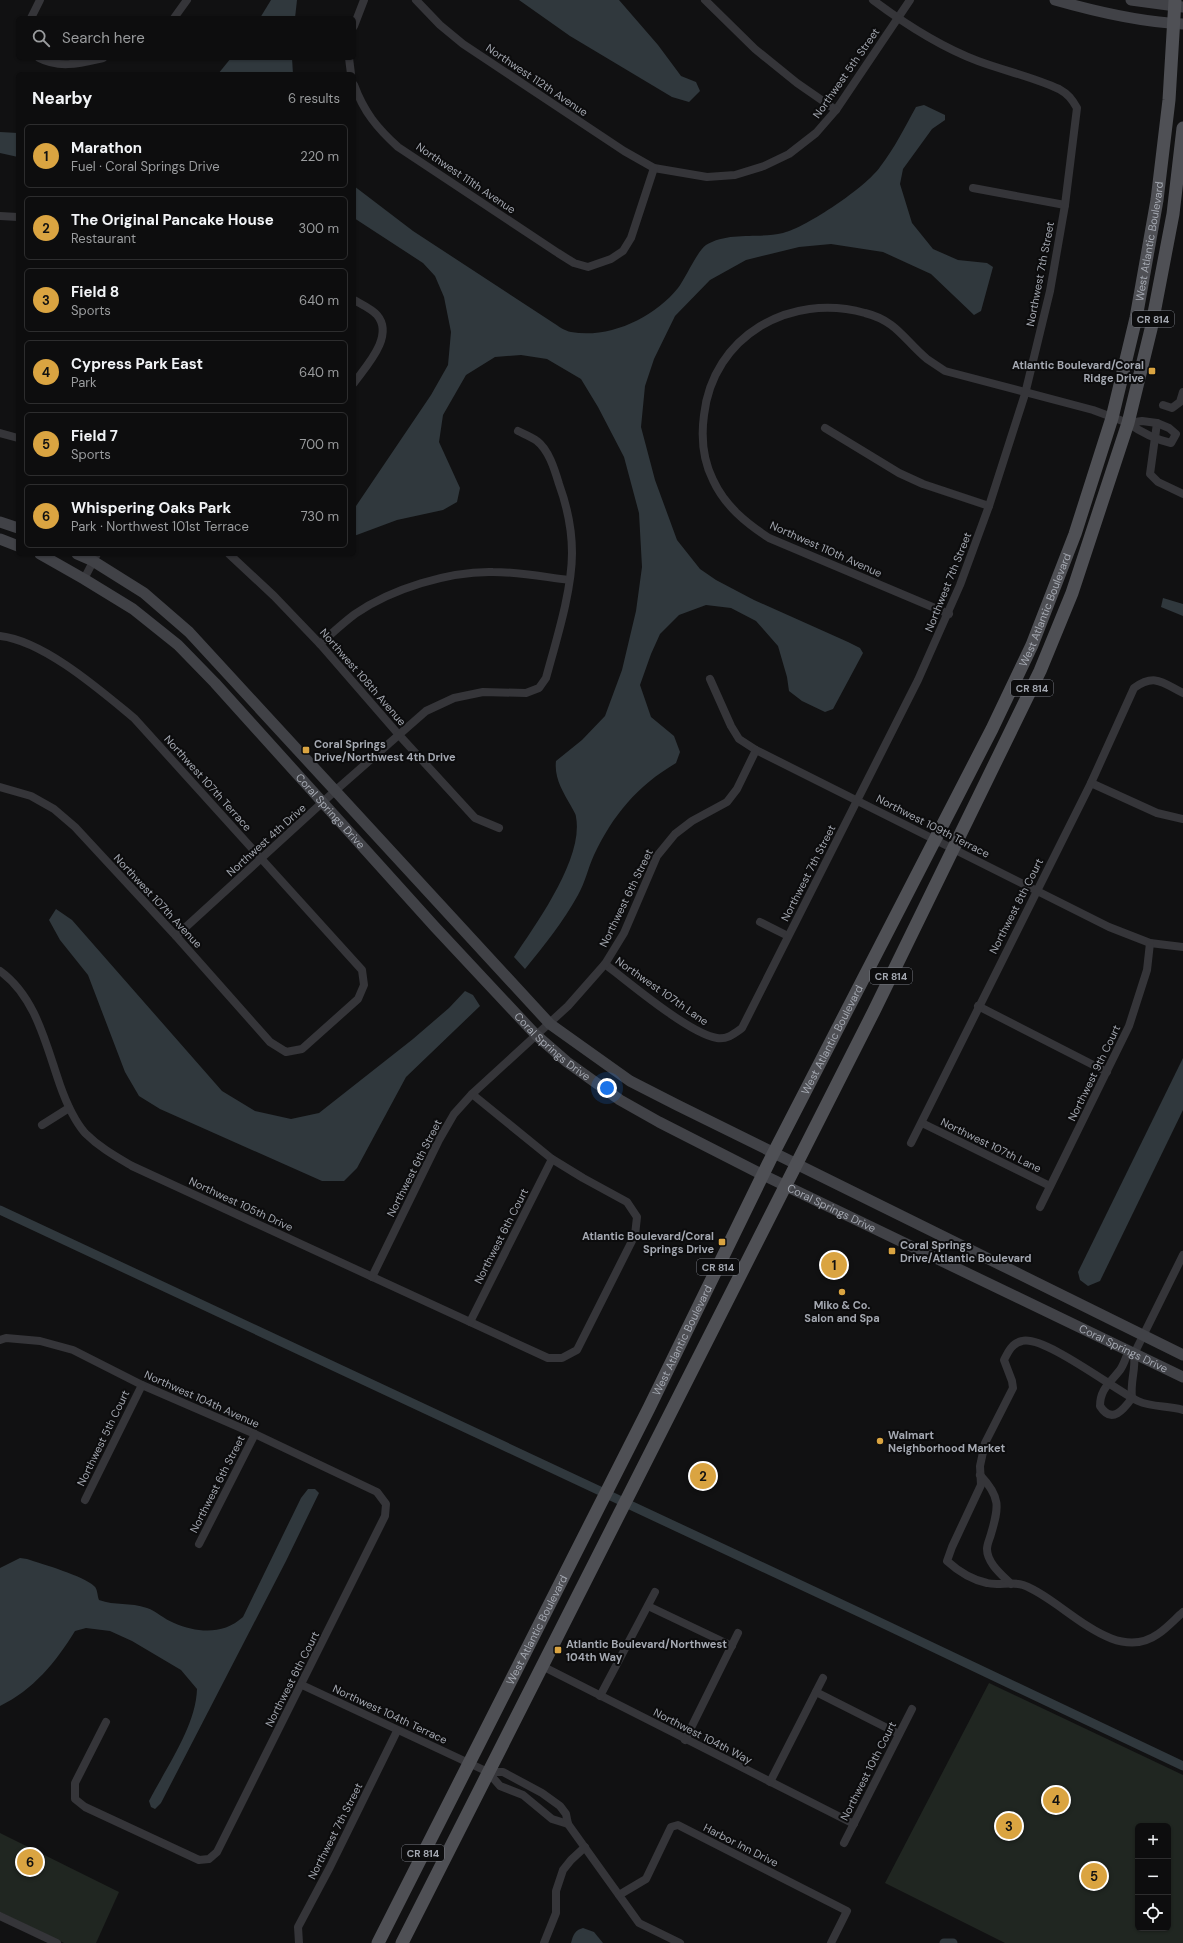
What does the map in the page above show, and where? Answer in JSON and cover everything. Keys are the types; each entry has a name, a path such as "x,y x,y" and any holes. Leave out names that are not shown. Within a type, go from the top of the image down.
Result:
{"main road":[{"path":"1055,0 1100,12 1179,24"},
{"path":"1131,0 1178,4"},
{"name":"West Atlantic Boulevard","path":"378,1943 652,1401 773,1154 992,729 1032,645 1075,534 1112,418 1136,318 1157,200 1179,24 1178,4"},
{"name":"West Atlantic Boulevard","path":"402,1943 797,1165 1021,712 1072,593 1128,422 1151,329 1173,214 1183,128"},
{"path":"0,522 16,527"},
{"path":"0,539 16,545"},
{"name":"Coral Springs Drive","path":"44,556 133,609 178,645 215,683 324,802 435,927 536,1035 567,1062 620,1100 659,1122 763,1175 1183,1377"},
{"name":"Coral Springs Drive","path":"95,558 144,593 189,632 550,1024 630,1081 773,1154 1183,1355"}],"street":[{"path":"32,16 40,0"},
{"path":"175,16 187,0"},
{"path":"356,21 364,0"},
{"name":"Northwest 112th Avenue","path":"416,0 440,25 463,44 624,152 654,168"},
{"path":"705,0 755,49 797,83 836,110"},
{"path":"873,0 898,18"},
{"name":"Northwest 5th Street","path":"654,168 707,177 735,174 764,166 789,154 810,137 836,110 910,0"},
{"name":"Northwest 7th Street","path":"730,1036 742,1028 858,800 949,614 989,506 1025,394 1050,291 1064,205 1077,108 1071,97 1059,89 976,60 934,39 898,18"},
{"path":"44,60 57,65 73,64 93,60"},
{"path":"349,60 351,72"},
{"name":"Northwest 111th Avenue","path":"356,89 364,108 379,129 398,147 558,253 574,263 588,267 611,259 623,251 631,238 654,168"},
{"path":"974,188 1064,205"},
{"path":"0,216 16,217"},
{"path":"356,301 377,314 382,323 383,332 379,347 356,380"},
{"name":"Northwest 110th Avenue","path":"949,614 769,538 747,524 733,510 713,480 705,458 702,430 705,403 714,377 727,356 744,338 765,322 789,312 818,307 844,308 866,313 887,322 904,335 926,358 945,371 1025,394 1093,410 1112,418 1128,422"},
{"path":"1162,405 1172,408 1180,402 1183,392"},
{"path":"1142,421 1157,423 1169,428 1176,434 1171,443 1154,439 1128,422 1142,421"},
{"path":"1157,423 1150,474 1158,482 1183,494"},
{"path":"825,428 899,473 923,484 989,506"},
{"path":"320,644 355,614 382,599 414,586 456,575 492,572 523,574 569,580 572,554 570,524 555,471 544,450 537,441 518,431"},
{"path":"0,433 16,437"},
{"name":"Northwest 108th Avenue","path":"233,556 320,644 399,735 475,818 499,828"},
{"path":"84,579 95,558"},
{"name":"Northwest 4th Drive","path":"176,936 336,790 426,711 454,698 483,692 526,693 539,688 546,678 565,604 569,580"},
{"name":"Northwest 107th Terrace","path":"0,636 31,644 100,690 134,718 362,970 364,985 358,1000 302,1049 286,1052"},
{"name":"Northwest 109th Terrace","path":"710,679 731,726 740,739 756,750 1110,927 1150,943 1183,947"},
{"name":"Northwest 8th Court","path":"911,1143 978,1006 1091,783 1134,688 1144,681 1154,679 1183,693"},
{"name":"Northwest 6th Street","path":"372,1277 439,1140 454,1114 472,1094 550,1024 605,964 627,926 657,856 675,834 692,820 727,802 737,789 756,750"},
{"path":"1091,783 1157,813 1183,819"},
{"name":"Northwest 107th Avenue","path":"0,787 31,796 54,809 75,827 176,936 270,1042 286,1052"},
{"path":"760,922 788,936"},
{"name":"Northwest 9th Court","path":"1040,1207 1130,1026 1140,998 1147,970 1150,943"},
{"name":"Northwest 107th Lane","path":"605,964 640,992 705,1034 718,1038 730,1036"},
{"name":"Northwest 105th Drive","path":"0,971 10,978 27,999 38,1023 69,1108 84,1132 106,1151 132,1166 548,1358 562,1358 577,1350 635,1235 637,1217 627,1202 552,1159"},
{"path":"978,1006 1107,1072"},
{"path":"472,1094 552,1159"},
{"path":"42,1125 69,1108"},
{"name":"Northwest 107th Lane","path":"922,1123 1050,1186"},
{"name":"Northwest 6th Court","path":"470,1322 552,1159"},
{"path":"1134,1354 1127,1355 1121,1370 1108,1382 1100,1399 1100,1406 1103,1412 1110,1415 1118,1414 1124,1409 1132,1398 1130,1385 1135,1366 1134,1354 1182,1257"},
{"name":"Northwest 104th Avenue","path":"0,1340 6,1338 40,1341 73,1350 142,1385 255,1434 377,1492 386,1504"},
{"path":"1183,1410 1150,1406 1132,1398 1108,1382 1048,1348 1029,1340 1022,1341 1014,1345 1004,1360 1013,1388 985,1443 980,1466 981,1484 947,1561 959,1571 987,1584 1021,1584 1034,1590 1050,1598 1092,1630 1105,1637 1120,1641 1133,1642 1147,1640 1158,1634 1183,1612"},
{"name":"Northwest 5th Court","path":"85,1500 142,1385"},
{"name":"Northwest 6th Street","path":"199,1544 255,1434"},
{"path":"980,1475 990,1486 997,1499 998,1511 987,1549 990,1560 1011,1584"},
{"name":"Northwest 6th Court","path":"106,1722 75,1783 75,1798 85,1807 199,1860 209,1859 217,1852 302,1685 385,1516 386,1504"},
{"path":"600,1696 655,1592"},
{"path":"648,1606 732,1646"},
{"path":"685,1740 738,1633"},
{"name":"Northwest 104th Way","path":"542,1666 685,1740 854,1824"},
{"path":"770,1782 823,1678"},
{"name":"Northwest 104th Terrace","path":"302,1685 397,1731 469,1763"},
{"path":"816,1692 899,1734"},
{"name":"Northwest 10th Court","path":"844,1843 912,1709"},
{"name":"Northwest 7th Street","path":"298,1943 298,1927 330,1867 397,1731"},
{"path":"469,1763 488,1772 500,1786 523,1795 552,1819 568,1824"},
{"path":"488,1772 503,1772 542,1793 560,1806 566,1814 568,1824 639,1922 680,1943"},
{"path":"523,1795 527,1785"},
{"name":"Harbor Inn Drive","path":"619,1895 646,1879 671,1827 678,1825 848,1911 831,1943"},
{"path":"544,1943 556,1913 556,1891 563,1870 570,1860 585,1847"},
{"path":"0,1916 57,1943"}],"shaded area":[{"path":"271,0 297,0 295,16 261,16"},
{"path":"519,0 619,0 658,45 681,76 696,82 700,91 689,102 672,97 570,36"},
{"path":"229,60 292,60 293,72 220,72"},
{"path":"924,105 945,115 945,120 932,129 903,169 900,184 912,223 933,249 958,260 987,263 993,267 981,311 974,315 931,274 883,252 831,244 799,247 746,260 710,280 675,316 654,359 645,386 641,427 655,480 677,540 700,569 716,580 754,600 860,648 863,653 833,709 825,712 802,701 789,691 787,677 778,646 756,621 731,608 706,605 679,615 660,634 640,685 651,717 674,736 680,752 676,763 649,781 618,814 601,841 594,855 583,886 566,915 525,969 514,957 545,909 566,871 573,852 577,833 576,816 560,785 556,773 556,761 582,740 605,716 622,670 636,611 642,567 639,513 624,457 598,407 581,379 547,359 521,355 495,357 466,375 443,415 439,442 460,488 457,502 443,510 397,520 356,535 356,506 431,395 448,365 451,332 444,297 435,276 423,263 356,219 356,188 413,231 566,331 586,333 600,332 630,324 656,309 678,288 699,253 706,245 724,238 774,235 783,233 821,215 862,185 873,175 890,153 916,107"},
{"path":"0,132 16,133 16,157 0,153"},
{"path":"1163,598 1183,604 1183,616 1161,607"},
{"path":"56,909 72,920 222,1091 255,1111 291,1119 319,1113 413,1039 449,1008 465,991 473,995 480,1006 406,1077 357,1168 344,1181 322,1181 160,1109 139,1096 125,1072 88,975 60,940 49,920"},
{"path":"1183,1058 1183,1110 1100,1281 1088,1286 1080,1280 1078,1272"},
{"path":"308,1489 315,1489 319,1493 286,1561 161,1803 155,1809 151,1807 149,1801 186,1732 195,1703 197,1689 181,1670 132,1641 110,1631 86,1628 75,1631 60,1654 43,1674 23,1692 0,1706 0,1568 20,1558 27,1559 89,1582 96,1589 99,1600 111,1603 141,1606 154,1611 170,1621 192,1629 210,1630 227,1627 243,1617 301,1498"},
{"path":"989,1683 1183,1775 1183,1943 1005,1943 885,1883"},
{"path":"0,1833 119,1892 96,1943 64,1943 0,1912"},
{"path":"583,1928 594,1932 603,1943 571,1943 575,1933"}],"waterway":[{"path":"0,1210 867,1616 1183,1766"},
{"path":"944,1943 953,1943"}],"place":[{"name":"Atlantic Boulevard/Coral Ridge Drive","path":"1152,371"},
{"name":"Coral Springs Drive/Northwest 4th Drive","path":"306,750"},
{"name":"Atlantic Boulevard/Coral Springs Drive","path":"722,1242"},
{"name":"Coral Springs Drive/Atlantic Boulevard","path":"892,1251"},
{"name":"Marathon","path":"834,1265"},
{"name":"Miko & Co. Salon and Spa","path":"842,1292"},
{"name":"Walmart Neighborhood Market","path":"880,1441"},
{"name":"The Original Pancake House","path":"703,1476"},
{"name":"Atlantic Boulevard/Northwest 104th Way","path":"558,1650"},
{"name":"Cypress Park East","path":"1056,1800"},
{"name":"Field 8","path":"1009,1826"},
{"name":"Whispering Oaks Park","path":"30,1862"},
{"name":"Field 7","path":"1094,1876"}]}
